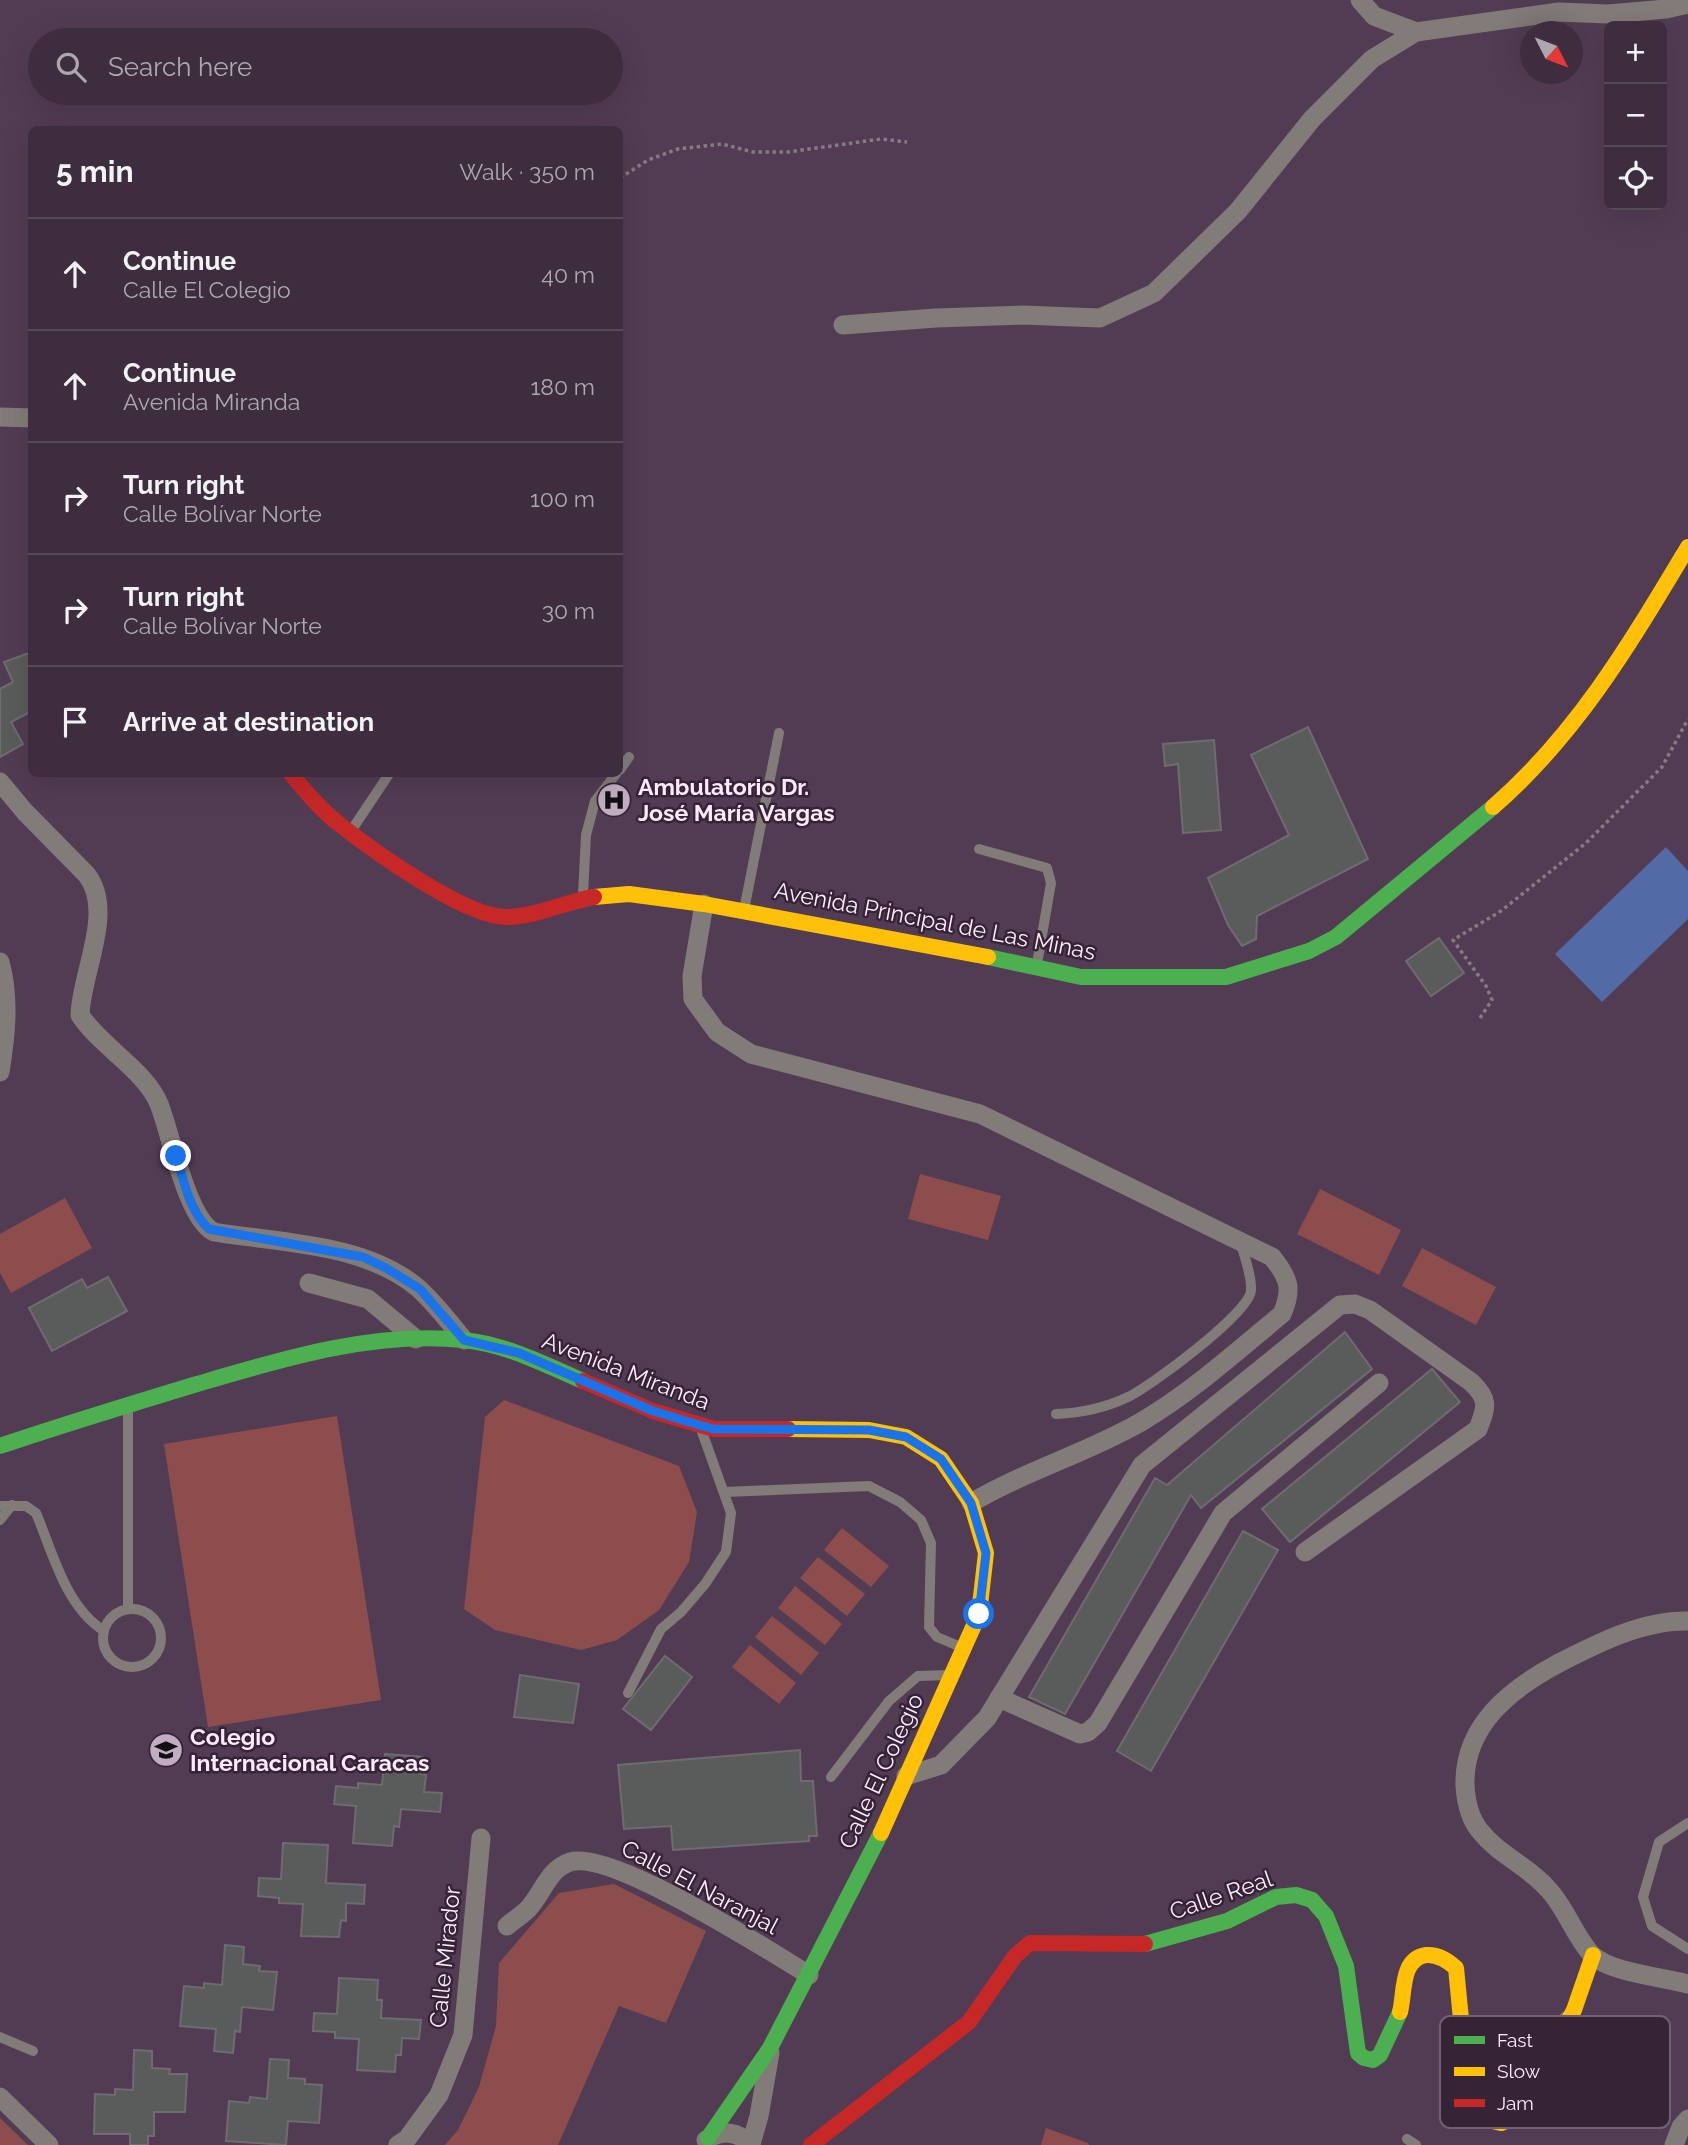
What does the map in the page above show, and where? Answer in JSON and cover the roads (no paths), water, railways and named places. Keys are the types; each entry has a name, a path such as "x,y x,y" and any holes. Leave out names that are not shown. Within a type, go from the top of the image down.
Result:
{"street":[{"path":"1360,0 1374,16 1416,32"},
{"path":"843,325 1022,315 1100,318 1154,293 1238,211 1312,119 1372,59 1416,32 1559,12 1608,14 1666,9 1688,4"},
{"path":"0,417 28,418"},
{"name":"Avenida Principal de Las Minas","path":"294,777 316,803 350,832 423,882 481,913 505,917 583,899 629,894 744,911 1037,966 1081,977 1226,977 1309,951 1336,937 1492,809 1528,776 1583,714 1688,547"},
{"path":"0,782 25,812 87,875 93,885 97,895 97,916 80,1015 156,1096 190,1201 204,1224 214,1232 299,1244 373,1261 420,1289 464,1340"},
{"path":"704,904 692,976 693,999 717,1032 751,1054 980,1114 1272,1258 1286,1274 1289,1297 1282,1314 1186,1393 1139,1423 996,1488 971,1503"},
{"path":"0,962 5,984 7,1019 0,1072"},
{"path":"309,1283 368,1299 416,1339"},
{"path":"906,1776 941,1765 987,1718 1142,1465 1340,1305 1355,1304 1370,1311 1471,1382 1483,1394 1485,1410 1478,1429 1305,1552"},
{"name":"Avenida Miranda","path":"0,1446 128,1404 292,1356 416,1339 464,1340 519,1353 653,1411 714,1429 869,1430 906,1437 941,1459 971,1503"},
{"path":"999,1698 1080,1734 1088,1732 1098,1723 1223,1513 1379,1383"},
{"name":"Calle El Colegio","path":"704,2141 770,2048 809,1975 892,1812 979,1614 986,1553 971,1503"},
{"path":"1688,1621 1656,1623 1596,1646 1542,1672 1515,1691 1489,1715 1467,1752 1465,1772 1466,1795 1478,1829 1496,1848 1547,1887 1593,1955 1619,1968 1688,1984"},
{"name":"Calle Mirador","path":"398,2145 407,2139 439,2095 463,2035 481,1838"},
{"name":"Calle El Naranjal","path":"507,1926 529,1908 556,1869 571,1861 594,1861 624,1871 715,1918 809,1975"},
{"name":"Calle Real","path":"811,2145 970,2022 1015,1956 1030,1943 1143,1945 1227,1921 1276,1897 1296,1895 1312,1900 1326,1916 1346,1966 1358,2053 1364,2058 1373,2060 1380,2055 1402,2009 1408,1967 1423,1955 1447,1959 1457,1968 1461,2016"},
{"name":"Calle Real","path":"1570,2016 1593,1955"},
{"name":"Calle El Colegio","path":"704,2141 723,2132 731,2132 751,2144 760,2116 770,2048"},
{"path":"0,2097 50,2145"},
{"path":"1674,2145 1681,2127 1688,2119"}],"lane":[{"path":"744,911 779,733"},
{"path":"623,765 629,757"},
{"path":"350,832 387,777"},
{"path":"583,899 586,835 595,802 614,777"},
{"path":"979,849 1047,868 1051,883 1037,966"},
{"path":"1056,1414 1083,1413 1129,1397 1216,1334 1248,1301 1251,1290 1240,1242"},
{"path":"128,1404 128,1609"},
{"path":"628,1693 661,1629 681,1612 705,1584 726,1552 731,1513 699,1425"},
{"path":"725,1492 869,1486 900,1502 921,1520 931,1544 929,1627 937,1636 964,1649"},
{"path":"0,1520 12,1505"},
{"path":"0,1506 26,1506 36,1513 74,1602 89,1622 104,1632"},
{"path":"128,1609 149,1614 161,1633 156,1655 136,1667 126,1667 115,1661 107,1653 103,1643 109,1621 128,1609"},
{"path":"831,1777 889,1701 918,1676 953,1675"},
{"path":"1688,1823 1659,1842 1643,1897 1652,1926 1688,1949"},
{"path":"0,2037 33,2050"}],"water":[{"path":"1666,847 1688,871 1688,919 1602,1002 1555,954"}],"place":[{"name":"Ambulatorio Dr. José María Vargas","path":"614,800"},
{"name":"Colegio Internacional Caracas","path":"166,1750"}]}
